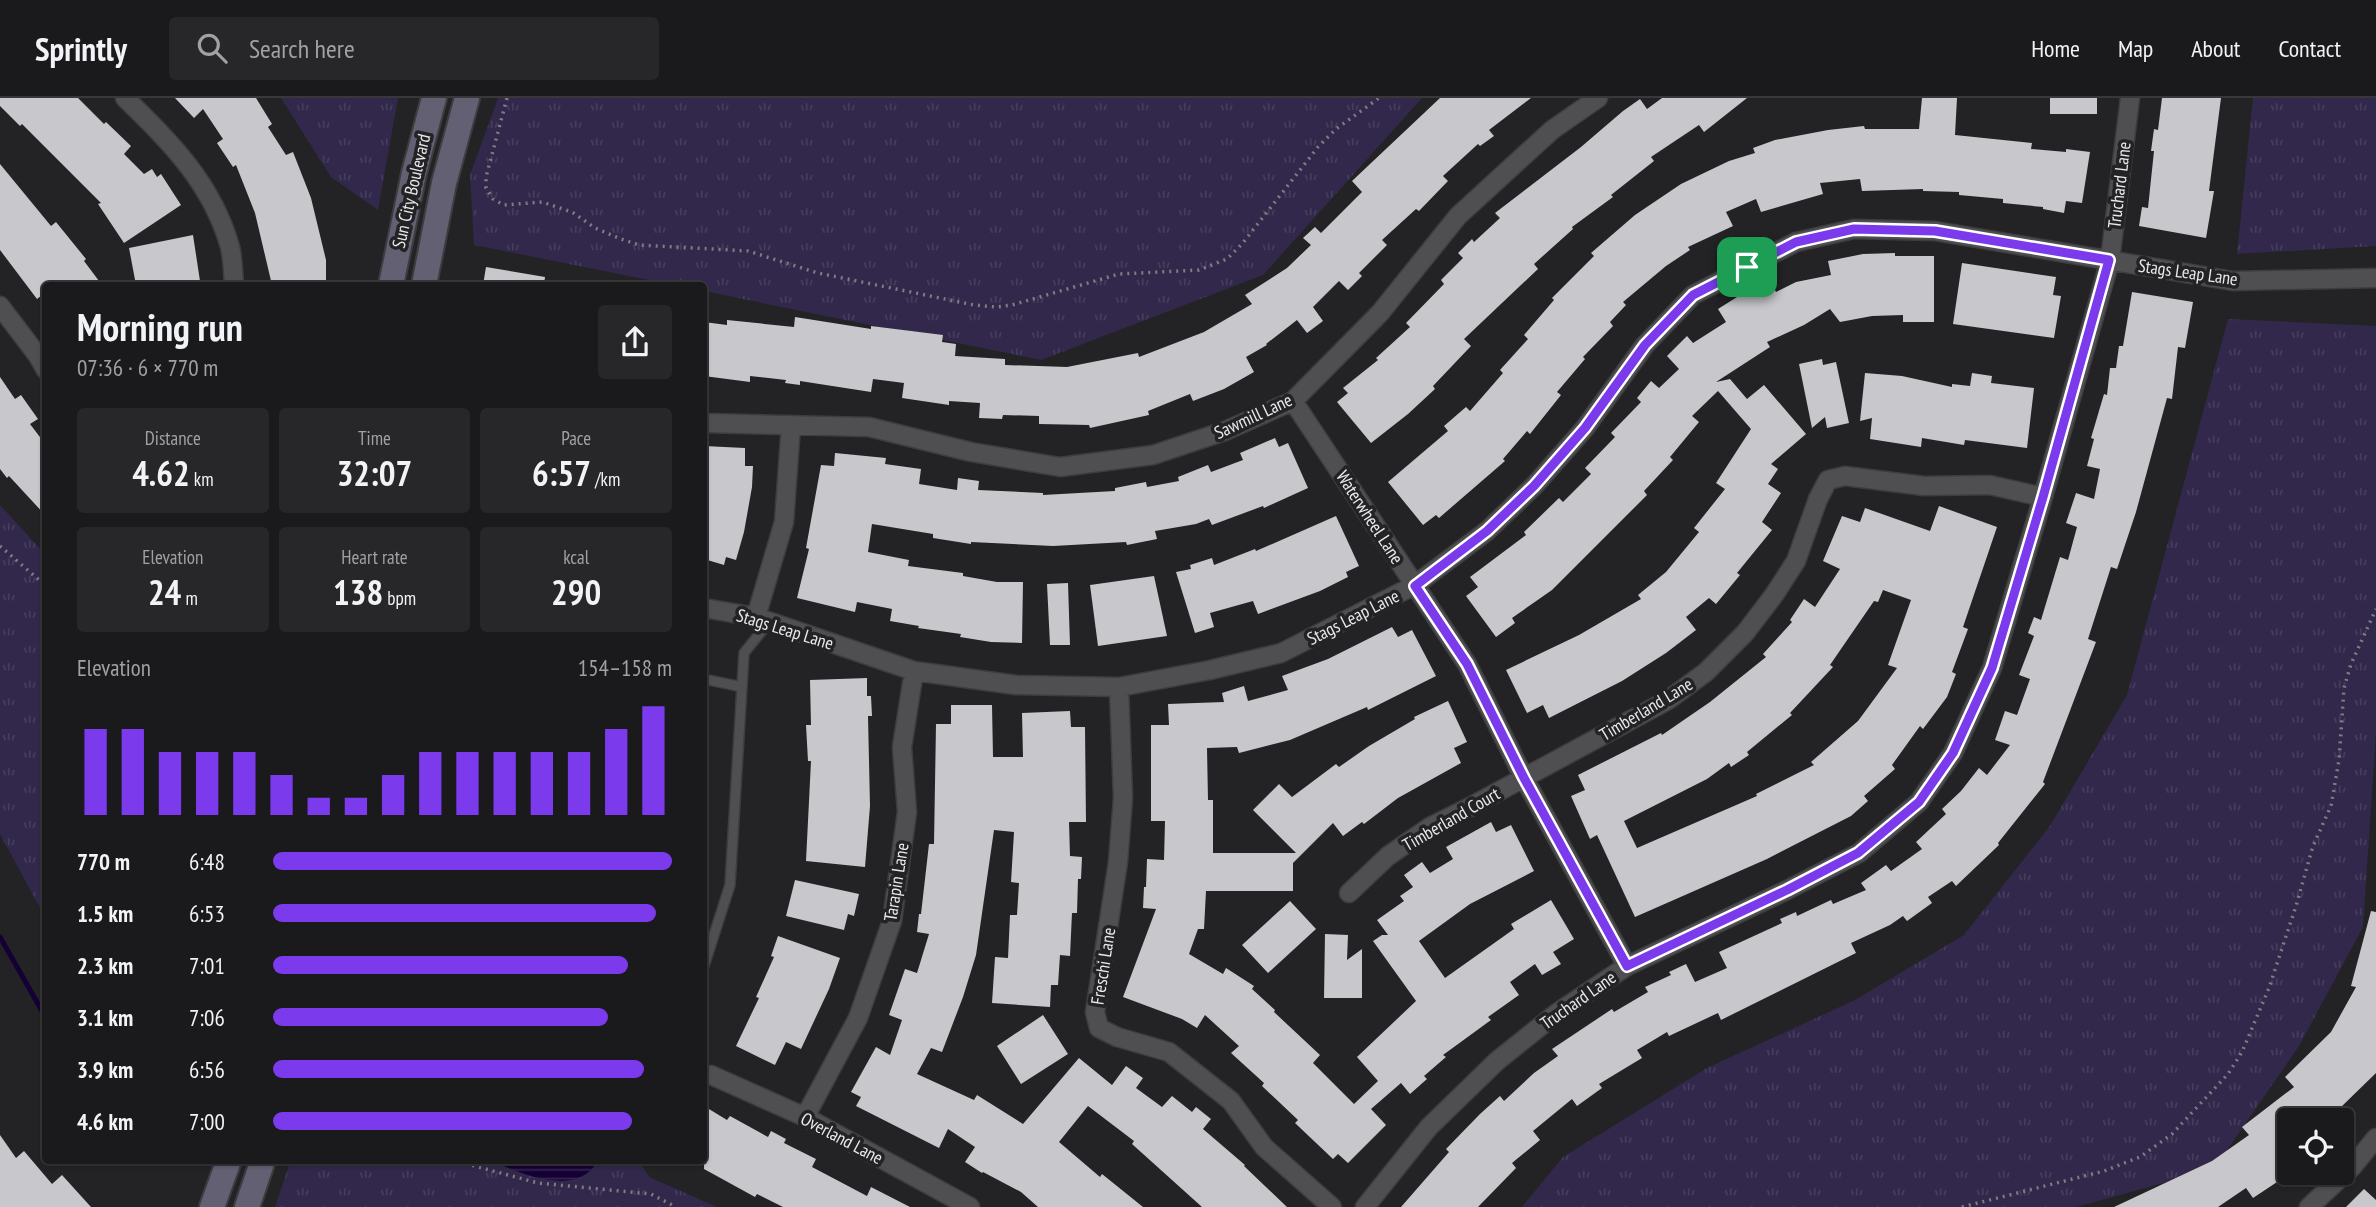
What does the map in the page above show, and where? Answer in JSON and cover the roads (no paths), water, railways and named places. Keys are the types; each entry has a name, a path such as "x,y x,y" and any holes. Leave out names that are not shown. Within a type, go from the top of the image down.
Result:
{"street":[{"path":"125,98 168,140 209,194 230,249 234,282"},
{"name":"Sun City Boulevard","path":"392,282 414,173 434,98"},
{"name":"Sun City Boulevard","path":"425,282 444,183 467,98"},
{"name":"Sawmill Lane","path":"707,423 869,426 971,452 1060,467 1153,455 1225,431 1293,401 1380,313 1458,216 1552,130 1598,98"},
{"name":"Truchard Lane","path":"1365,1207 1429,1127 1497,1061 1557,1013 1627,966 1858,853 1919,802 1953,753 1992,668 2109,260 2130,98"},
{"name":"Stags Leap Lane","path":"707,609 763,620 914,671 1016,685 1119,687 1281,653 1415,586 1487,531 1534,486 1585,428 1645,345 1693,295 1796,242 1854,229 1935,231 2233,281 2352,276 2376,278"},
{"path":"0,306 42,363"},
{"name":"Waterwheel Lane","path":"1293,401 1467,664 1524,778 1627,966"},
{"path":"763,620 784,522 791,425"},
{"name":"Timberland Lane","path":"1524,778 1668,700 1706,672 1745,633 1796,561 1818,499 1828,480 1845,476 1924,486 1990,485 2043,497"},
{"name":"Tarapin Lane","path":"805,1118 858,1018 892,921 907,812 902,747 914,671"},
{"name":"Freschi Lane","path":"1119,687 1123,798 1118,862 1095,1012 1099,1028 1117,1037 1169,1052 1231,1101 1264,1147 1332,1207"},
{"name":"Timberland Court","path":"1349,893 1388,856 1430,827 1524,778"},
{"name":"Overland Lane","path":"711,1075 805,1118 970,1207"},
{"path":"2309,1207 2352,1167 2376,1138"},
{"path":"212,1207 228,1164"},
{"path":"247,1207 262,1164"}],"lane":[{"path":"707,957 730,885 744,653 763,620"},
{"path":"707,680 742,687"}],"waterway":[{"path":"0,937 42,1011"}]}
